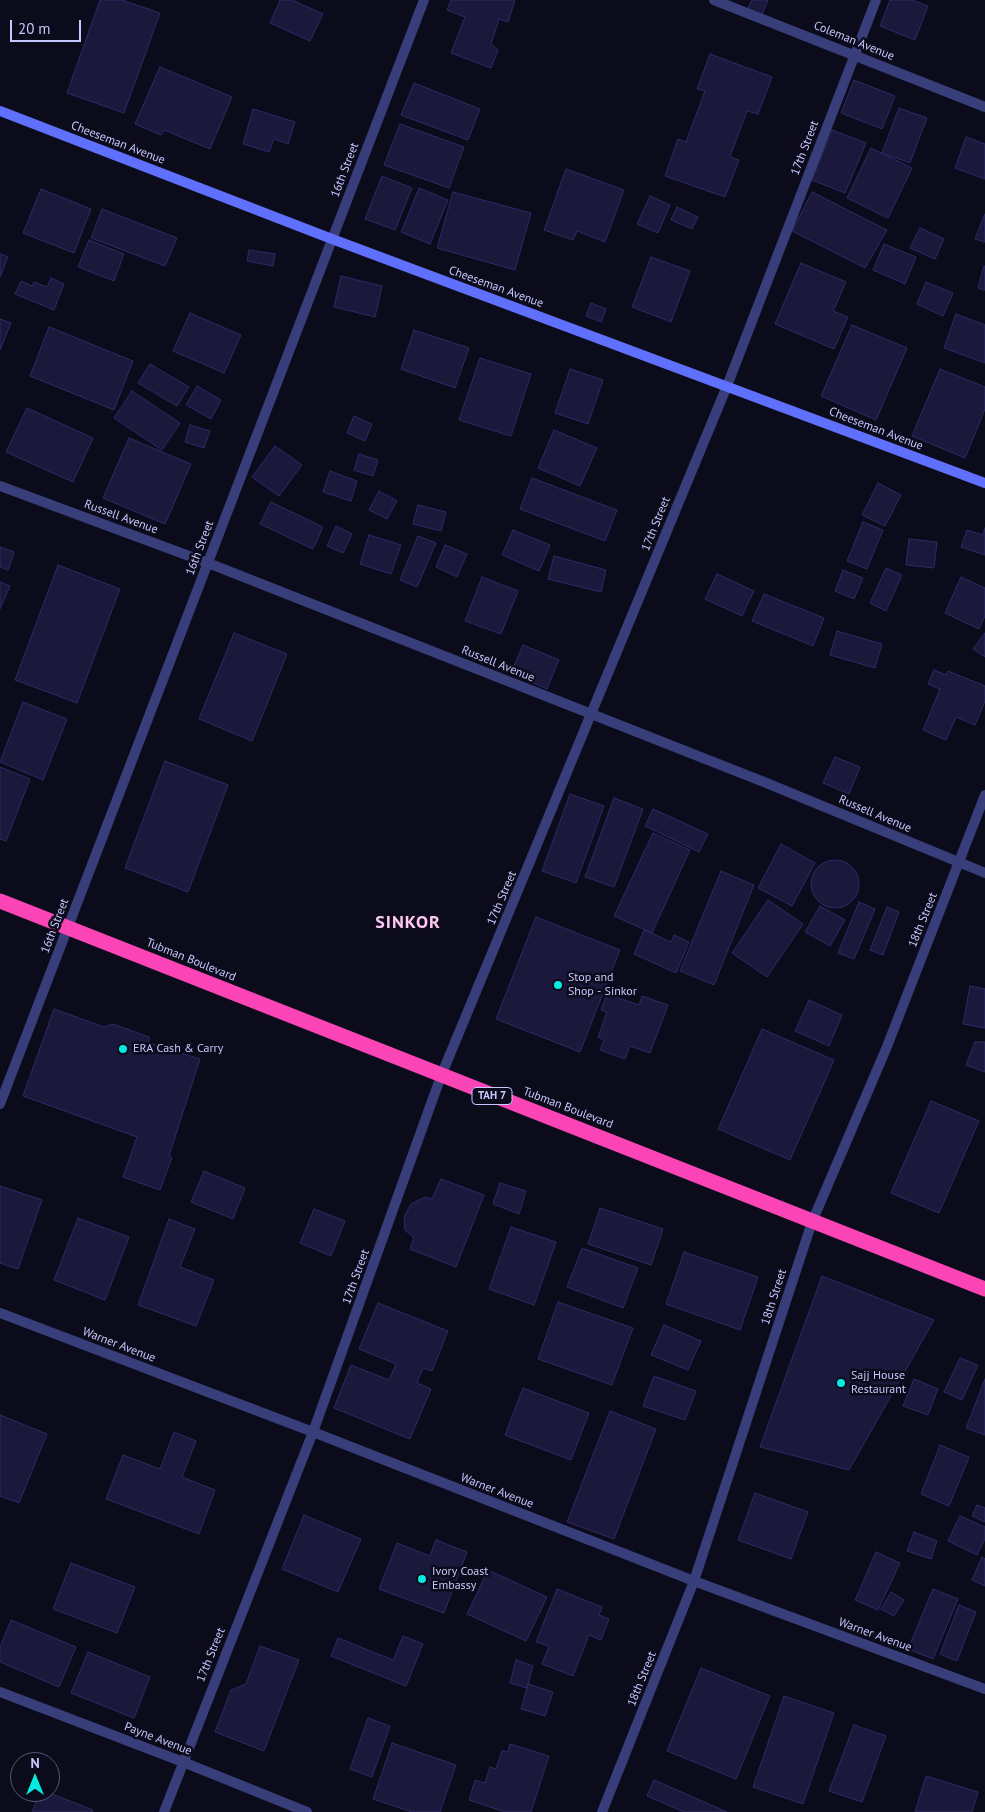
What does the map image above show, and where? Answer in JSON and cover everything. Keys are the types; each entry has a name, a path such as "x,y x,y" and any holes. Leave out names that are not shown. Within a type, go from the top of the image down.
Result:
{"highway":[{"name":"Tubman Boulevard","path":"0,901 985,1289"}],"street":[{"name":"16th Street","path":"0,1104 424,0"},
{"name":"Coleman Avenue","path":"714,0 985,107"},
{"name":"17th Street","path":"164,1812 313,1432 442,1076 727,386 876,0"},
{"name":"Cheeseman Avenue","path":"0,111 332,239 985,483"},
{"name":"Russell Avenue","path":"0,486 208,563 764,782 985,873"},
{"name":"18th Street","path":"602,1812 694,1581 812,1222 886,1049 985,795"},
{"name":"Warner Avenue","path":"0,1313 313,1432 694,1581 985,1689"},
{"name":"Payne Avenue","path":"0,1692 307,1812"}],"building":[{"path":"100,0 122,0 160,13 124,113 67,93"},
{"path":"280,0 292,0 323,14 310,41 270,23"},
{"path":"451,0 515,0 508,22 499,19 491,44 498,50 491,68 451,53 465,17 447,10"},
{"path":"752,0 768,0 762,15 747,10"},
{"path":"890,0 912,0 928,6 915,40 880,26"},
{"path":"710,54 772,77 758,114 747,111 730,157 739,160 725,197 665,176 678,139 686,142 705,91 697,89"},
{"path":"160,67 232,97 210,149 164,130 161,135 135,124"},
{"path":"854,80 895,96 882,129 841,113"},
{"path":"414,83 480,109 468,140 401,115"},
{"path":"899,108 927,118 910,163 882,153"},
{"path":"253,109 295,122 288,144 274,139 269,152 243,144"},
{"path":"400,124 464,147 449,188 384,165"},
{"path":"832,130 866,143 845,193 812,180"},
{"path":"966,137 985,144 985,179 955,168"},
{"path":"871,148 912,168 888,218 847,198"},
{"path":"566,169 624,190 605,242 577,231 573,240 544,230"},
{"path":"382,176 412,188 395,230 365,219"},
{"path":"419,188 448,200 430,244 401,232"},
{"path":"41,189 91,209 74,253 23,233"},
{"path":"453,192 531,213 515,270 437,248"},
{"path":"812,192 887,230 865,268 792,231"},
{"path":"650,196 670,205 658,233 637,224"},
{"path":"677,207 698,217 692,229 671,220"},
{"path":"102,209 177,238 165,266 91,238"},
{"path":"985,214 985,242 975,239"},
{"path":"920,228 944,239 935,259 910,248"},
{"path":"89,240 124,254 114,281 78,267"},
{"path":"884,244 916,257 905,284 873,270"},
{"path":"249,250 275,254 273,266 247,261"},
{"path":"0,254 8,257 0,277"},
{"path":"651,257 690,271 671,322 632,307"},
{"path":"801,263 846,282 833,311 848,317 834,349 775,324"},
{"path":"985,267 985,290 978,288"},
{"path":"341,276 382,286 375,317 334,307"},
{"path":"51,278 64,284 54,310 15,294 21,281 32,286 34,282 47,287"},
{"path":"926,282 953,293 943,316 917,304"},
{"path":"591,303 606,309 601,322 586,316"},
{"path":"190,313 241,335 224,373 173,351"},
{"path":"956,314 985,325 985,363 944,348"},
{"path":"0,319 11,323 0,350"},
{"path":"852,325 907,348 876,420 821,396"},
{"path":"49,327 133,361 114,410 30,376"},
{"path":"414,330 469,348 455,388 401,369"},
{"path":"480,358 531,374 511,436 459,420"},
{"path":"150,364 189,387 177,406 138,383"},
{"path":"570,369 603,380 588,424 555,413"},
{"path":"940,369 985,387 985,409 965,458 912,436"},
{"path":"197,386 221,400 211,419 186,405"},
{"path":"132,391 180,423 162,450 114,418"},
{"path":"27,408 93,438 73,482 6,452"},
{"path":"354,416 372,424 365,441 347,433"},
{"path":"190,425 210,431 204,448 185,442"},
{"path":"554,430 597,448 580,486 538,468"},
{"path":"129,438 191,464 165,524 103,498"},
{"path":"275,446 302,465 279,496 252,477"},
{"path":"359,454 378,460 373,476 354,470"},
{"path":"330,471 357,481 351,501 323,492"},
{"path":"532,478 617,510 605,541 520,509"},
{"path":"878,483 901,495 885,526 862,515"},
{"path":"379,491 397,501 387,519 369,510"},
{"path":"271,502 323,527 313,549 260,524"},
{"path":"418,505 446,512 441,531 413,524"},
{"path":"863,522 883,530 867,569 847,561"},
{"path":"336,526 352,534 343,553 327,546"},
{"path":"985,528 985,555 961,547 967,530 983,535"},
{"path":"513,530 550,545 539,571 502,555"},
{"path":"369,535 401,545 391,574 360,564"},
{"path":"418,536 436,543 417,587 400,580"},
{"path":"909,539 937,542 934,568 906,565"},
{"path":"445,545 467,554 457,577 436,567"},
{"path":"0,547 14,552 8,570 0,567"},
{"path":"554,556 606,570 601,592 548,579"},
{"path":"58,565 120,589 77,703 15,680"},
{"path":"886,568 902,575 886,611 870,603"},
{"path":"843,570 863,578 854,599 835,591"},
{"path":"717,574 754,591 742,616 705,599"},
{"path":"482,577 518,591 501,634 465,621"},
{"path":"961,577 985,588 985,616 979,629 945,613"},
{"path":"0,582 10,586 0,609"},
{"path":"764,594 824,618 813,646 752,621"},
{"path":"837,631 882,644 875,668 830,655"},
{"path":"234,633 287,654 252,741 199,719"},
{"path":"985,633 985,657 973,649"},
{"path":"523,645 559,660 547,689 511,673"},
{"path":"934,670 946,675 948,671 985,686 985,701 975,725 956,717 946,740 923,730 940,689 928,684"},
{"path":"23,702 67,719 43,780 0,762"},
{"path":"835,757 860,767 849,794 823,783"},
{"path":"165,761 228,785 188,892 125,868"},
{"path":"0,767 30,779 6,841 0,839"},
{"path":"570,794 604,806 576,883 542,871"},
{"path":"614,798 643,809 614,887 585,877"},
{"path":"653,809 708,834 699,852 645,826"},
{"path":"653,833 690,850 652,933 614,916"},
{"path":"781,844 815,863 792,906 758,888"},
{"path":"835,860 844,862 852,867 857,875 859,884 857,893 852,901 844,906 835,908 826,906 818,901 813,893 811,884 813,875 818,867 826,862"},
{"path":"721,871 754,885 714,985 680,971"},
{"path":"768,900 803,924 767,977 732,953"},
{"path":"859,902 875,909 854,959 838,953"},
{"path":"820,906 845,920 830,946 805,932"},
{"path":"887,907 899,912 883,955 870,950"},
{"name":"Stop and Shop - Sinkor","path":"536,917 620,950 580,1052 496,1019"},
{"path":"644,930 671,942 674,935 689,942 676,973 634,954"},
{"path":"970,986 985,989 985,1028 963,1024"},
{"path":"607,994 639,1005 642,996 668,1005 650,1053 630,1046 625,1059 600,1050 604,1040 598,1037 607,1012 601,1010"},
{"path":"809,1000 842,1015 829,1046 795,1031"},
{"path":"54,1009 104,1027 113,1024 149,1037 149,1043 200,1059 169,1156 172,1158 160,1190 123,1177 137,1137 23,1096"},
{"path":"762,1029 834,1060 790,1160 718,1129"},
{"path":"975,1042 985,1042 985,1072 966,1065"},
{"path":"931,1101 979,1121 939,1213 891,1193"},
{"path":"204,1171 245,1188 233,1219 191,1202"},
{"path":"441,1179 484,1195 456,1267 410,1249 414,1238 405,1230 404,1217 411,1204 425,1197 432,1199"},
{"path":"500,1183 526,1191 519,1214 493,1204"},
{"path":"0,1186 42,1200 18,1269 0,1263"},
{"path":"600,1208 663,1229 651,1265 588,1244"},
{"path":"314,1209 345,1221 331,1256 300,1243"},
{"path":"78,1218 129,1237 105,1300 54,1280"},
{"path":"169,1219 195,1229 180,1267 214,1280 196,1326 138,1305"},
{"path":"511,1227 556,1242 534,1305 489,1289"},
{"path":"582,1248 638,1268 623,1308 567,1287"},
{"path":"684,1252 758,1277 740,1330 666,1304"},
{"name":"Sajj House Restaurant","path":"822,1276 934,1320 849,1470 760,1447"},
{"path":"558,1302 633,1328 612,1385 538,1359"},
{"path":"378,1303 448,1331 432,1371 423,1368 417,1383 431,1389 410,1439 334,1408 351,1365 389,1380 396,1364 359,1349"},
{"path":"664,1325 701,1341 688,1370 651,1355"},
{"path":"960,1358 978,1365 962,1400 944,1392"},
{"path":"654,1376 696,1391 685,1420 643,1406"},
{"path":"914,1379 938,1389 928,1415 903,1406"},
{"path":"985,1379 985,1435 966,1428"},
{"path":"523,1388 589,1413 571,1460 505,1435"},
{"path":"610,1411 656,1429 614,1539 567,1522"},
{"path":"0,1415 47,1434 19,1503 0,1496"},
{"path":"174,1432 196,1441 182,1477 215,1490 199,1534 106,1499 123,1455 160,1469"},
{"path":"940,1445 969,1457 949,1506 921,1494"},
{"path":"755,1493 808,1512 791,1559 738,1540"},
{"path":"977,1505 985,1508 985,1522 972,1516"},
{"path":"304,1515 361,1539 338,1592 282,1569"},
{"path":"960,1516 985,1527 985,1539 977,1555 948,1541"},
{"path":"914,1532 937,1541 931,1559 907,1551"},
{"path":"436,1540 467,1552 444,1613 379,1589 397,1543 430,1556"},
{"path":"876,1552 900,1563 878,1610 855,1600"},
{"path":"982,1557 985,1559 985,1586 972,1580"},
{"path":"71,1563 135,1587 117,1633 53,1609"},
{"path":"488,1570 547,1597 526,1641 467,1614"},
{"path":"557,1589 602,1607 599,1615 609,1619 601,1640 589,1635 573,1676 542,1664 549,1646 536,1642"},
{"path":"933,1589 958,1599 933,1659 908,1649"},
{"path":"891,1592 904,1600 894,1616 881,1609"},
{"path":"959,1605 976,1612 957,1661 940,1654"},
{"path":"11,1620 76,1647 59,1687 0,1662 0,1647"},
{"path":"403,1636 423,1644 406,1686 331,1656 338,1638 393,1660"},
{"path":"260,1646 299,1660 264,1751 215,1732 231,1690 246,1684"},
{"path":"88,1652 150,1677 134,1718 71,1693"},
{"path":"516,1660 533,1666 527,1688 510,1683"},
{"path":"701,1668 770,1696 736,1779 667,1751"},
{"path":"528,1684 553,1692 545,1716 521,1709"},
{"path":"784,1696 834,1713 803,1804 753,1787"},
{"path":"368,1718 390,1726 372,1777 350,1769"},
{"path":"854,1725 886,1736 862,1802 829,1791"},
{"path":"392,1743 456,1765 440,1812 412,1812 373,1799"},
{"path":"510,1744 549,1756 531,1812 505,1812 469,1800 475,1780 485,1783 490,1767 496,1769 502,1751 508,1752"},
{"path":"926,1776 978,1792 972,1812 915,1812"},
{"path":"654,1780 727,1812 684,1812 647,1796"},
{"path":"60,1797 93,1810 92,1812 32,1812 36,1802 60,1802"}],"place":[{"name":"Stop and Shop - Sinkor","path":"558,985"},
{"name":"ERA Cash & Carry","path":"123,1049"},
{"name":"Sajj House Restaurant","path":"841,1383"},
{"name":"Ivory Coast Embassy","path":"422,1579"}],"district":[{"name":"SINKOR","path":"408,923"}]}
